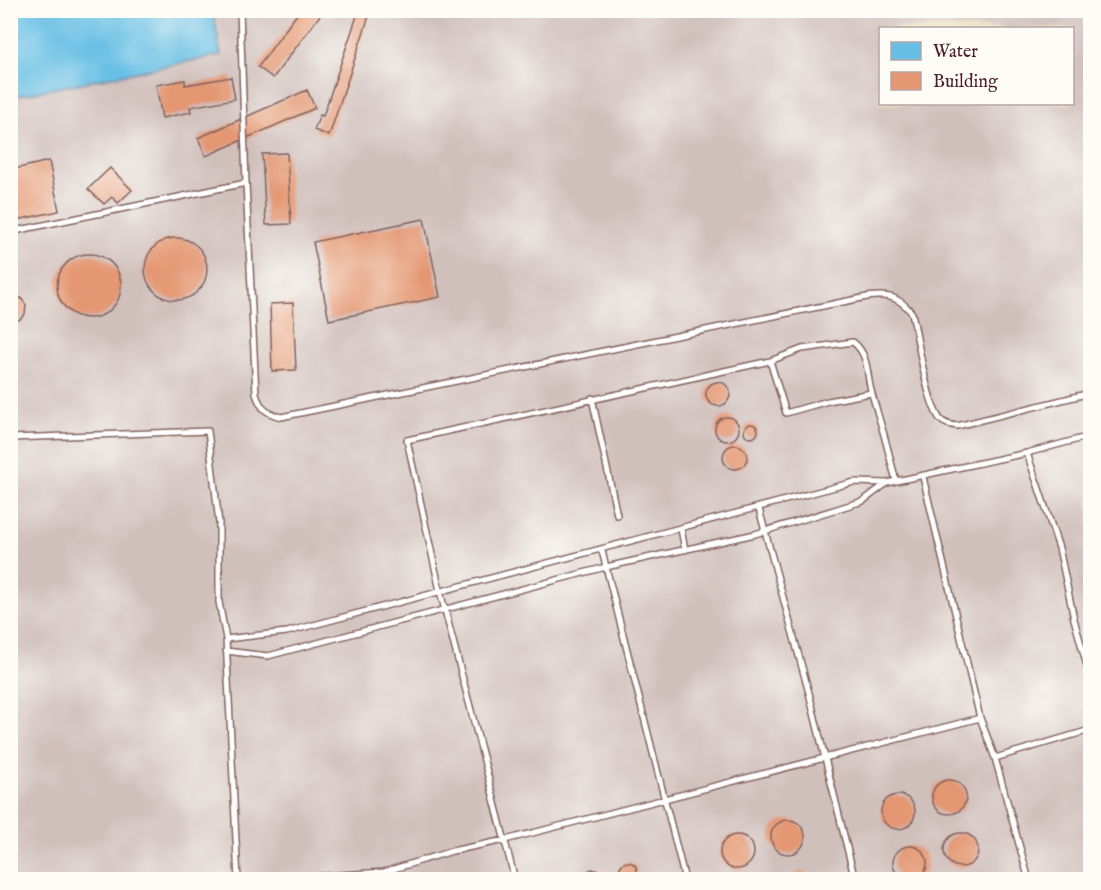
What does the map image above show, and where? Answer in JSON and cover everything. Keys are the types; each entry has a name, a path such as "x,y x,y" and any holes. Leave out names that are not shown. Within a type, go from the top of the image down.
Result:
{"lane":[{"path":"240,10 256,394 260,407 270,414 281,417 888,294 902,301 912,313 933,404 941,420 948,425 957,426 1090,393"},
{"path":"10,232 246,183"},
{"path":"515,879 440,591 407,440 770,361 802,349 853,342 864,357 896,481"},
{"path":"770,361 786,413 828,401 872,393"},
{"path":"592,398 617,514"},
{"path":"10,438 208,431 219,523 219,602 226,639 238,879"},
{"path":"226,639 287,632 854,483 887,483 923,477 1090,436"},
{"path":"1027,453 1059,548 1074,620 1090,677"},
{"path":"923,477 980,718 995,758 1029,879"},
{"path":"226,651 268,656 606,567 766,530 863,501 887,483"},
{"path":"759,509 825,756 855,879"},
{"path":"681,529 685,550"},
{"path":"602,551 685,879"},
{"path":"267,879 384,872 452,851 505,840 980,718"},
{"path":"995,758 1090,730"}],"shaded area":[{"path":"213,11 1090,11 1090,879 11,880 11,96 221,55"}],"water":[{"path":"11,10 213,11 221,55 11,97"}],"building":[{"path":"300,10 324,10 273,78 258,67"},
{"path":"359,10 371,10 329,136 314,130 320,115 323,116"},
{"path":"231,77 235,99 190,107 191,112 162,118 156,85 185,80 185,85"},
{"path":"307,90 315,108 206,156 198,138"},
{"path":"287,153 291,224 266,225 262,154"},
{"path":"49,161 59,211 12,221 10,170"},
{"path":"110,168 132,190 118,203 112,197 104,204 88,189"},
{"path":"424,219 440,297 329,320 313,242"},
{"path":"176,238 188,240 198,247 205,257 207,269 205,281 198,291 188,298 176,300 164,298 154,291 147,281 145,269 147,257 154,247 164,240"},
{"path":"83,254 95,254 112,263 119,274 121,286 119,298 112,309 95,318 83,318 71,313 62,304 57,292 57,280 62,268 71,259"},
{"path":"10,296 21,298 26,305 25,314 19,320 10,321"},
{"path":"293,303 296,370 272,371 270,304"},
{"path":"718,382 727,385 730,394 727,403 718,406 709,403 706,394 709,385"},
{"path":"727,417 736,420 739,429 736,438 727,441 718,438 715,429 718,420"},
{"path":"751,424 756,426 758,431 756,436 751,438 746,436 744,431 746,426"},
{"path":"735,445 744,448 747,457 744,466 735,469 726,466 723,457 726,448"},
{"path":"949,780 961,785 966,797 961,809 949,814 937,809 932,797 937,785"},
{"path":"898,795 910,800 915,812 910,824 898,829 886,824 881,812 886,800"},
{"path":"788,820 800,825 805,837 800,849 788,854 776,849 771,837 776,825"},
{"path":"961,833 973,838 978,850 973,862 961,867 949,862 944,850 949,838"},
{"path":"737,835 749,840 754,852 749,864 737,869 725,864 720,852 725,840"},
{"path":"910,846 922,851 927,863 922,875 910,880 898,875 893,863 898,851"},
{"path":"628,862 636,867 637,871 632,879 628,880 620,875 619,871 624,863"},
{"path":"592,869 599,871 602,880 584,880 586,872"},
{"path":"802,872 814,880 786,880 792,875"}]}
